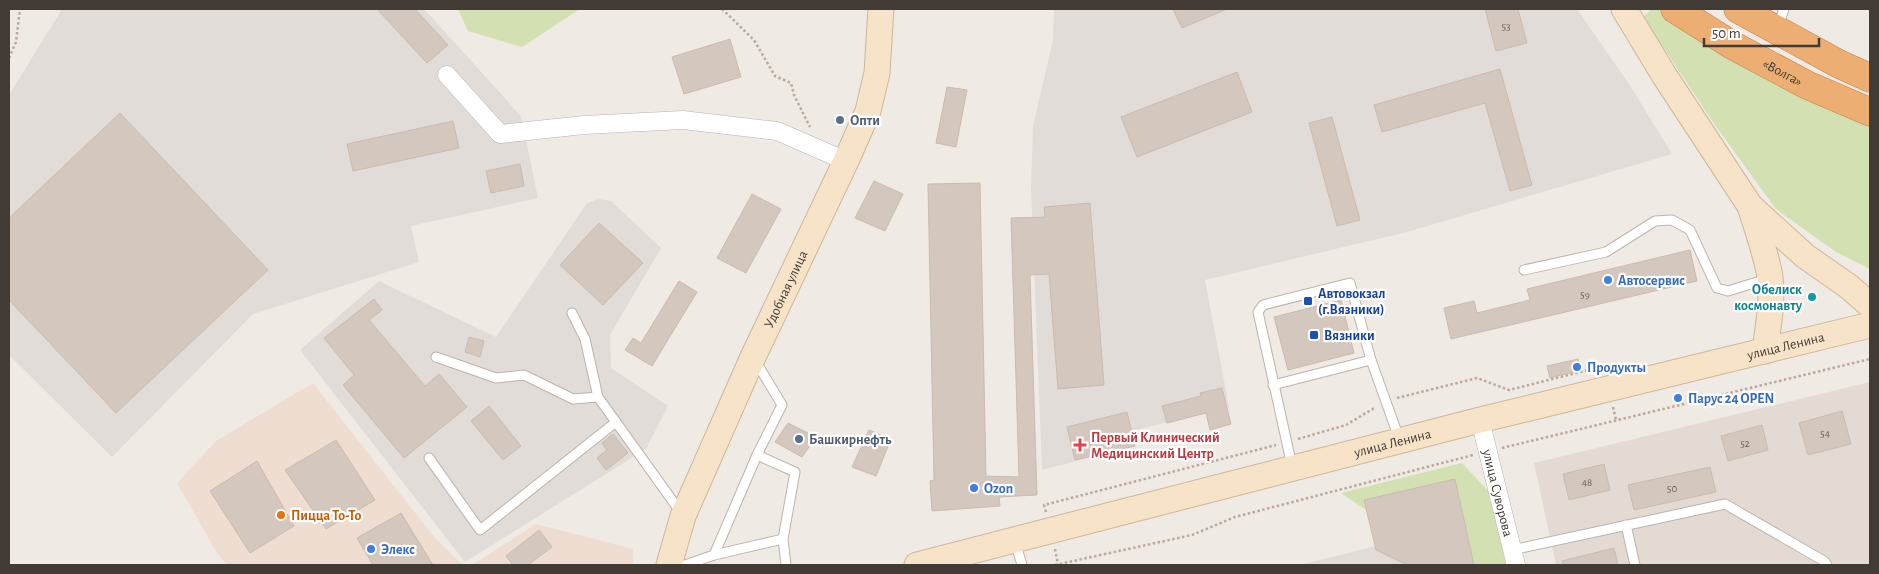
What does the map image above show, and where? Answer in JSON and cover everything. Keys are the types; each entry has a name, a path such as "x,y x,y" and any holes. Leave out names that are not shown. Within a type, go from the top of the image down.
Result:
{"highway":[{"name":"«Волга»","path":"1675,9 1732,45 1807,85 1870,112"},
{"path":"1738,9 1780,20 1839,64 1870,78"}],"main road":[{"name":"Удобная улица","path":"668,565 683,516 753,358 868,111 877,73 881,9"},
{"path":"1624,9 1664,75 1750,206 1805,256 1848,286 1870,305"},
{"path":"1750,206 1766,258 1770,279 1770,302 1765,351"},
{"path":"1770,279 1776,266 1785,259 1793,256 1805,256"},
{"name":"улица Ленина","path":"917,565 953,561 1014,541 1480,420 1870,325"}],"street":[{"path":"447,75 500,134 584,125 683,120 777,131 846,161"},
{"name":"улица Суворова","path":"1480,420 1514,558"}],"lane":[{"path":"1524,270 1606,252 1655,221 1672,220 1690,230 1717,288 1728,291 1770,279"},
{"path":"1293,469 1258,312 1263,305 1284,299 1350,283 1371,360 1400,441"},
{"path":"572,313 585,339 598,397 683,516"},
{"path":"436,357 496,378 524,375 573,399 598,397"},
{"path":"714,555 782,404 753,358"},
{"path":"1273,385 1371,360"},
{"path":"428,458 480,530 616,422"},
{"path":"758,455 795,472 783,539 786,565"},
{"path":"1514,558 1626,525 1725,504 1824,561 1826,565"},
{"path":"1626,525 1635,565"},
{"path":"685,565 714,555 783,539"},
{"path":"1014,541 1022,565"}],"path":[{"path":"9,58 16,42 20,9"},
{"path":"722,9 754,40 775,76 791,83 794,95 808,125 814,131"},
{"path":"1616,420 1604,366 1509,390 1477,378 1386,401 1346,425 1044,506 1051,532 1056,565 1192,536 1235,517 1616,420 1870,359"}],"shaded area":[{"path":"62,9 424,9 521,116 538,198 411,226 419,262 253,314 112,457 9,355 9,95"},
{"path":"1054,9 1577,9 1631,87 1672,154 1407,232 1205,280 1229,407 1132,431 1135,446 1042,470 1031,189 1033,126 1053,40"},
{"path":"599,199 611,201 661,248 610,335 611,368 668,406 646,449 465,562 300,350 379,281 496,337 587,203"},
{"path":"1870,382 1870,565 1556,565 1534,463"},
{"path":"313,383 435,538 463,565 227,565 217,553 177,483 216,441"},
{"path":"536,524 633,549 633,565 472,565"},
{"path":"1384,544 1424,565 1300,565"}],"green space":[{"path":"458,9 580,9 522,47 468,31"},
{"path":"1652,9 1658,9 1765,79 1870,124 1870,269 1836,252 1776,209 1715,125 1643,17"},
{"path":"1462,463 1489,492 1506,565 1457,565 1412,541 1341,493"}],"building":[{"path":"377,9 415,9 448,45 427,63"},
{"path":"1173,9 1227,9 1182,28"},
{"path":"1485,9 1518,9 1527,43 1496,51"},
{"path":"730,39 741,77 684,94 672,57"},
{"path":"1500,69 1532,185 1510,191 1485,103 1382,132 1374,105"},
{"path":"1237,72 1252,112 1137,157 1121,117"},
{"path":"947,87 967,90 956,147 936,143"},
{"path":"120,113 268,270 116,413 9,300 9,218"},
{"path":"1332,117 1360,220 1337,226 1309,123"},
{"path":"453,121 459,148 353,171 347,144"},
{"path":"520,164 524,186 491,193 486,171"},
{"path":"874,181 903,194 885,231 855,218"},
{"path":"980,183 986,476 1019,477 1011,218 1045,217 1044,207 1090,203 1104,385 1058,389 1049,274 1030,275 1037,495 999,497 1000,506 932,511 930,481 934,480 928,184"},
{"path":"752,194 781,209 746,273 717,258"},
{"path":"599,223 643,263 603,305 560,265"},
{"path":"1690,250 1697,281 1451,339 1444,308 1474,301 1477,313 1530,300 1527,289"},
{"path":"679,281 697,292 652,366 625,350 633,338 641,343"},
{"path":"374,299 382,310 369,320 425,386 439,374 467,407 404,458 343,385 354,375 324,338"},
{"name":"Вязники","path":"1341,300 1354,353 1288,370 1274,317"},
{"path":"469,337 484,341 480,357 465,352"},
{"path":"1578,359 1581,370 1550,378 1547,366"},
{"path":"1222,388 1231,424 1210,430 1206,413 1167,423 1162,406 1201,396 1200,393"},
{"path":"489,406 521,446 503,460 471,421"},
{"path":"1842,411 1851,444 1808,455 1799,423"},
{"path":"1127,412 1135,446 1075,460 1067,427"},
{"path":"788,423 816,437 802,457 775,442"},
{"path":"1762,425 1768,450 1728,461 1721,436"},
{"path":"869,430 891,439 876,476 852,467"},
{"path":"613,434 628,453 606,470 597,458 607,450 602,443"},
{"path":"336,440 375,500 326,529 285,470"},
{"path":"257,461 294,526 250,553 210,491"},
{"path":"1604,464 1610,490 1569,500 1563,474"},
{"path":"1710,467 1716,492 1634,510 1628,485"},
{"path":"1455,479 1474,565 1407,565 1376,550 1364,500"},
{"path":"401,513 433,565 373,565 357,538"},
{"path":"539,530 552,547 528,565 513,565 506,556"},
{"path":"1614,548 1618,565 1563,565 1562,561"}],"place":[{"name":"Опти","path":"840,120"},
{"name":"Автосервис","path":"1608,280"},
{"name":"Обелиск космонавту","path":"1812,297"},
{"name":"Автовокзал (г.Вязники)","path":"1308,301"},
{"name":"Вязники","path":"1314,335"},
{"name":"Продукты","path":"1577,367"},
{"name":"Парус 24 OPEN","path":"1678,398"},
{"name":"Башкирнефть","path":"799,439"},
{"name":"Первый Клинический Медицинский Центр","path":"1080,445"},
{"name":"Ozon","path":"974,488"},
{"name":"Пицца То-То","path":"281,515"},
{"name":"Элекс","path":"371,549"}]}
